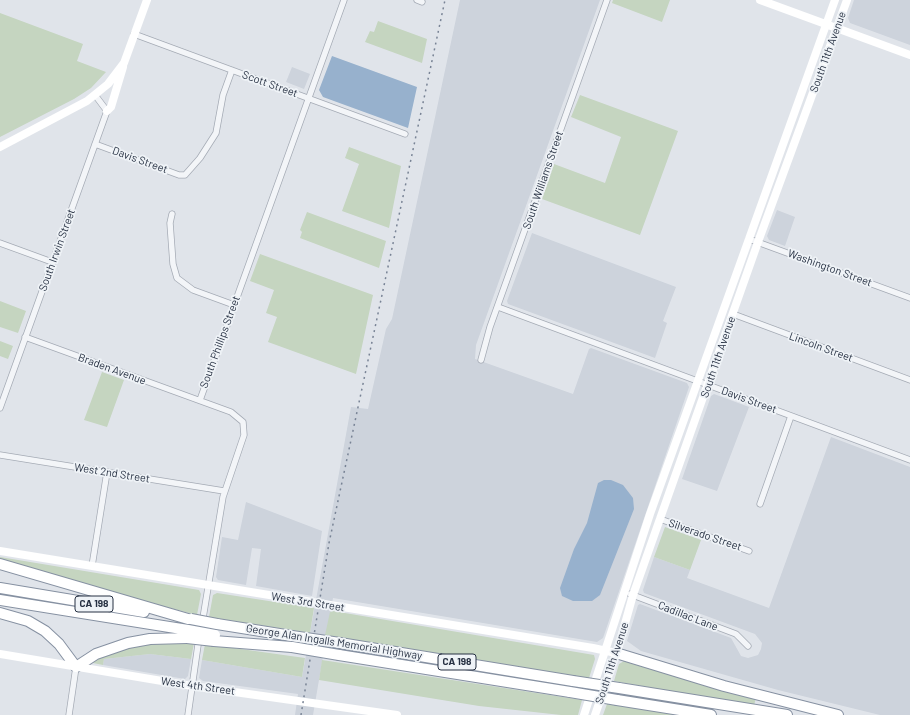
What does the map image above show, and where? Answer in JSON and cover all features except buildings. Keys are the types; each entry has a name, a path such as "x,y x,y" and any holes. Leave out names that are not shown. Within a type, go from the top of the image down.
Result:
{"highway":[{"path":"0,564 189,619"},
{"name":"George Alan Ingalls Memorial Highway","path":"0,588 787,715"},
{"name":"George Alan Ingalls Memorial Highway","path":"0,600 187,634 292,647 711,715"},
{"path":"0,613 28,621 45,631 59,644 76,667 96,654 121,644 187,634"},
{"path":"616,653 724,686 838,715"}],"main road":[{"path":"107,111 116,92 125,58 147,0"},
{"path":"760,0 910,55"},
{"name":"South 11th Avenue","path":"584,715 604,650 698,381 835,0"},
{"name":"South 11th Avenue","path":"595,715 616,653 633,595 758,242 847,0"},
{"path":"0,147 69,111 95,95 111,80 125,58"},
{"name":"West 3rd Street","path":"0,552 616,653"},
{"name":"West 4th Street","path":"0,654 192,686 397,715"}],"street":[{"name":"South Phillips Street","path":"188,715 224,491 244,435 244,424 238,415 200,400 344,0"},
{"name":"South Williams Street","path":"481,360 490,328 607,0"},
{"name":"Scott Street","path":"134,34 405,134"},
{"name":"Davis Street","path":"95,144 179,175 185,174 200,158 216,133 223,95 232,70"},
{"path":"95,95 107,111"},
{"name":"South Irwin Street","path":"0,408 107,111"},
{"path":"172,214 170,223 173,264 177,278 193,290 234,305"},
{"name":"Washington Street","path":"750,239 910,298"},
{"path":"0,243 52,262"},
{"name":"Davis Street","path":"498,307 910,460"},
{"name":"Lincoln Street","path":"733,314 910,380"},
{"name":"Braden Avenue","path":"25,337 200,400"},
{"path":"760,504 791,416"},
{"name":"West 2nd Street","path":"0,455 224,491"},
{"path":"92,566 107,472"},
{"name":"Silverado Street","path":"660,519 749,551"},
{"name":"Cadillac Lane","path":"624,592 736,634 748,646"},
{"path":"69,715 76,667"}],"shaded area":[{"path":"460,0 600,0 476,345 475,359 573,394 589,349 591,348 687,383 689,387 603,638 597,642 333,598 313,715 295,715 298,694 203,681 199,678 202,660 302,677 351,407 368,409 386,329 392,319"},
{"path":"854,0 910,0 910,45 850,23 848,18"},
{"path":"292,67 310,74 304,89 286,82"},
{"path":"777,210 795,217 785,246 769,240 767,236"},
{"path":"532,233 676,287 663,321 667,323 655,358 508,304 507,301"},
{"path":"714,394 749,407 717,491 682,479 711,396"},
{"path":"831,437 910,467 910,715 880,715 778,690 641,651 627,641 638,605 640,604 731,638 741,656 748,658 758,655 762,643 755,634 644,593 643,590 654,557 690,570 687,578 769,608"},
{"path":"246,502 322,531 312,596 256,586 261,549 252,548 246,585 218,580 216,577 222,537 238,540"},
{"path":"150,654 191,659 188,676 185,679 103,665 104,659"}],"green space":[{"path":"613,0 670,0 662,22 612,3"},
{"path":"0,13 83,44 77,61 106,72 91,88 74,99 0,137"},
{"path":"378,21 427,39 422,63 365,42 370,31 374,32"},
{"path":"580,95 678,131 640,235 542,199 554,164 605,183 621,137 571,117"},
{"path":"349,147 401,166 389,228 342,211 359,164 345,158"},
{"path":"307,212 386,241 379,268 300,238 302,232 300,230"},
{"path":"260,254 373,295 356,374 268,342 277,317 266,313 274,290 250,281"},
{"path":"0,301 26,311 18,333 0,327"},
{"path":"0,341 13,346 8,359 0,356"},
{"path":"102,372 124,380 107,427 84,420"},
{"path":"665,527 701,540 690,570 654,557"},
{"path":"0,557 199,590 201,594 197,615 85,586 0,560"},
{"path":"217,593 314,608 310,633 209,617 213,595"},
{"path":"333,611 594,655 595,659 589,678 325,635 330,612"},
{"path":"162,641 194,643 191,659 150,654 104,659 103,665 93,663 92,661 100,657 139,645"},
{"path":"205,644 305,658 302,677 202,660"},
{"path":"322,660 582,700 578,715 561,715 479,706 319,680"},
{"path":"624,661 756,697 754,706 614,681 619,664"},
{"path":"607,704 615,705 677,715 603,715"}],"water":[{"path":"332,56 417,87 408,128 323,97 319,90"},
{"path":"604,480 611,480 623,485 633,498 634,509 600,595 592,601 573,601 562,596 560,588 574,549 587,523 598,483"}],"railway":[{"path":"301,715 329,543 445,0"}]}
